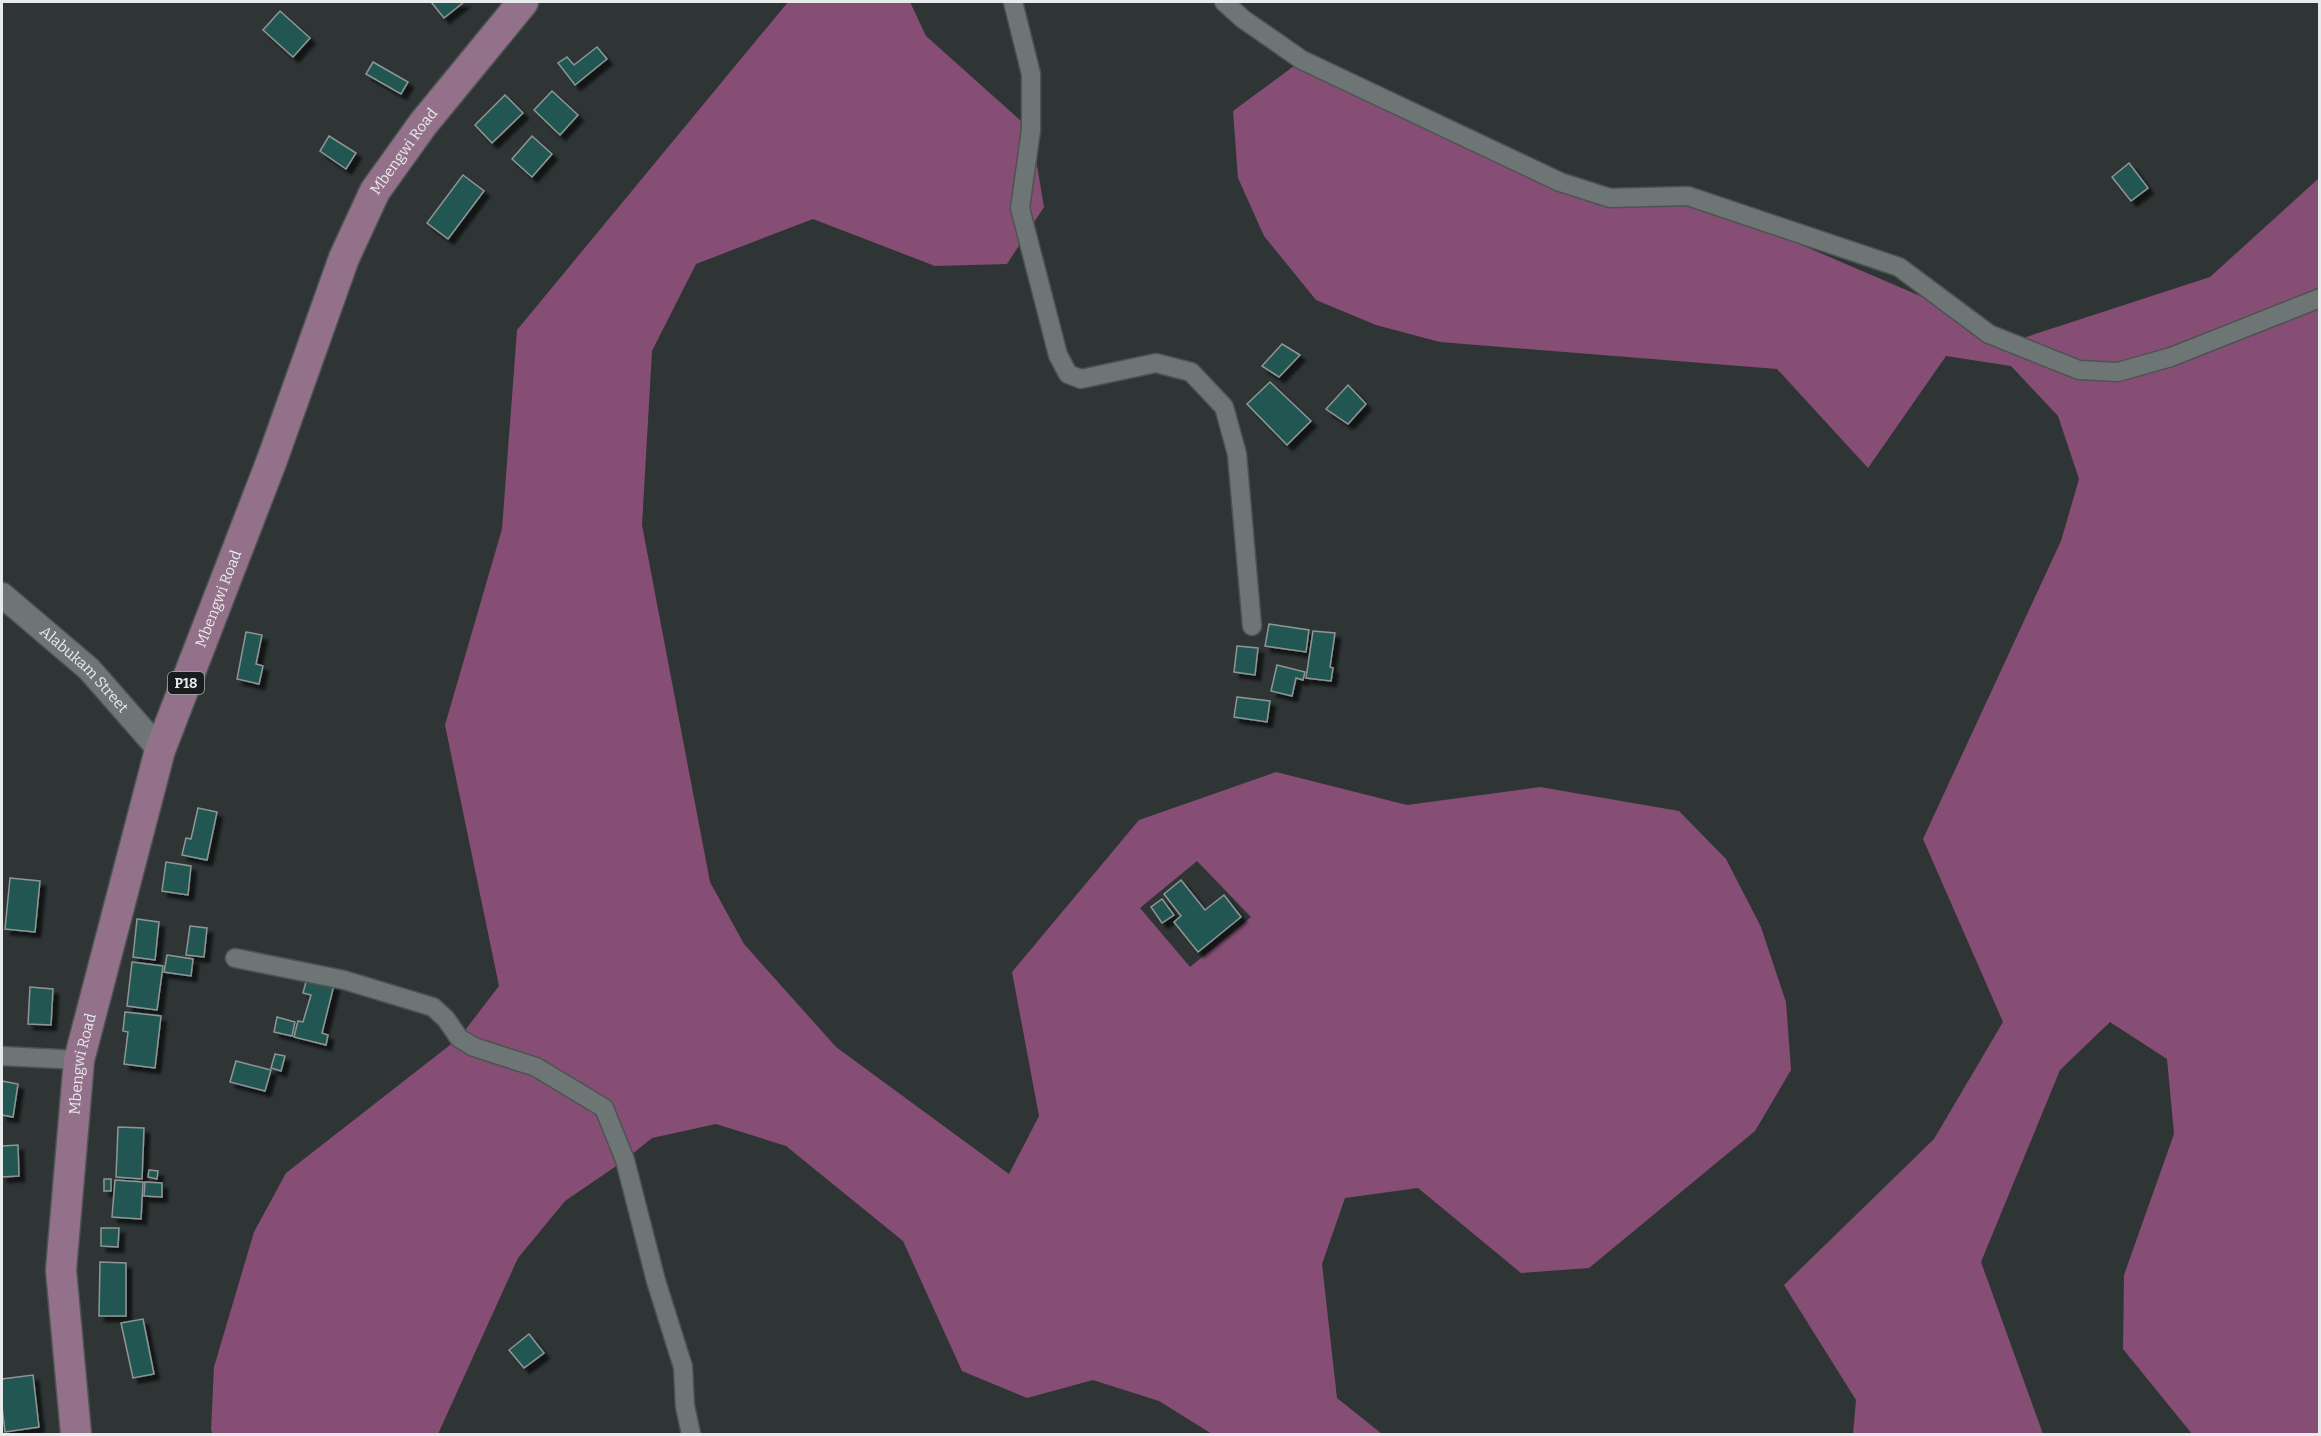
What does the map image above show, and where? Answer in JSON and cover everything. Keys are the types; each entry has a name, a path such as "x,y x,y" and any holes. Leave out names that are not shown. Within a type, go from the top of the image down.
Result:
{"main road":[{"name":"Mbengwi Road","path":"76,1434 61,1270 79,1060 160,750 272,460 344,258 375,191 423,124 523,2"}],"street":[{"path":"1013,2 1031,74 1032,130 1020,208 1058,355 1068,374 1081,379 1156,363 1191,372 1224,408 1237,454 1252,626"},
{"path":"1224,2 1243,19 1302,60 1560,182 1611,198 1688,196 1899,267 1989,334 2079,370 2118,372 2171,357 2319,298"},
{"name":"Alabukam Street","path":"2,595 89,669 160,750"},
{"path":"235,958 344,980 433,1007 446,1019 459,1038 474,1047 536,1067 604,1108 625,1160 656,1281 683,1367 685,1406 691,1434"},
{"path":"2,1056 79,1060"}],"shaded area":[{"path":"788,2 910,2 926,36 1031,130 1044,207 1007,264 935,266 813,219 696,264 652,351 642,525 710,882 744,944 836,1047 1009,1174 1039,1116 1012,972 1139,820 1276,772 1407,805 1540,787 1679,811 1726,859 1761,927 1786,1002 1791,1070 1755,1131 1589,1268 1521,1273 1418,1188 1345,1198 1322,1264 1337,1398 1382,1434 1212,1434 1159,1401 1093,1380 1027,1398 962,1371 903,1241 786,1146 716,1124 652,1138 625,1160 565,1201 518,1258 438,1434 213,1434 211,1430 214,1367 254,1232 286,1173 459,1038 499,986 445,725 502,529 517,330","holes":["1197,861 1251,917 1190,967 1140,908"]},
{"path":"1302,60 1611,198 1688,196 2020,339 2210,277 2319,178 2319,1434 2192,1434 2123,1349 2124,1275 2174,1134 2167,1059 2110,1022 2060,1070 1981,1262 2043,1434 1853,1434 1856,1400 1784,1285 1934,1139 2003,1022 1923,839 2061,541 2079,479 2058,416 2011,366 1946,356 1868,468 1777,369 1440,342 1376,325 1316,300 1264,236 1238,178 1233,111"}],"building":[{"path":"431,2 464,2 444,18"},
{"path":"280,11 310,38 293,57 263,30"},
{"path":"597,47 607,59 575,85 558,63 567,57 574,65"},
{"path":"373,62 408,82 401,94 366,74"},
{"path":"552,91 578,115 560,135 534,110"},
{"path":"505,95 523,113 492,143 475,125"},
{"path":"329,136 356,153 346,169 320,151"},
{"path":"532,136 552,154 532,177 512,159"},
{"path":"2129,163 2148,188 2131,201 2112,177"},
{"path":"463,175 484,191 448,239 427,223"},
{"path":"1282,344 1300,355 1279,377 1262,366"},
{"path":"1270,382 1311,421 1287,445 1247,404"},
{"path":"1348,385 1366,404 1348,424 1326,409"},
{"path":"1269,624 1309,630 1306,652 1265,646"},
{"path":"1313,631 1335,633 1330,667 1333,668 1331,681 1306,678"},
{"path":"246,632 262,635 256,664 263,666 259,684 237,679"},
{"path":"1237,646 1258,648 1255,675 1234,672"},
{"path":"1277,665 1305,672 1303,680 1296,678 1292,696 1271,691"},
{"path":"1237,697 1270,701 1267,722 1234,717"},
{"path":"198,808 217,812 207,860 182,855 186,838 191,839"},
{"path":"166,862 191,866 188,895 162,891"},
{"path":"10,878 40,881 35,932 5,929"},
{"path":"1181,880 1205,910 1224,895 1241,917 1198,952 1174,922 1181,916 1164,894"},
{"path":"1162,899 1174,915 1162,923 1151,907"},
{"path":"137,919 159,922 155,960 133,957"},
{"path":"190,926 207,928 204,957 186,955"},
{"path":"167,955 193,959 191,976 164,972"},
{"path":"132,962 163,966 157,1010 127,1006"},
{"path":"307,978 334,985 322,1033 328,1035 326,1045 294,1037 298,1021 303,1022 311,995 303,993"},
{"path":"30,987 53,989 51,1025 28,1024"},
{"path":"125,1012 161,1016 155,1068 124,1064 128,1032 123,1031"},
{"path":"277,1017 295,1022 292,1036 274,1032"},
{"path":"275,1054 285,1056 281,1071 271,1068"},
{"path":"236,1061 271,1070 265,1091 230,1082"},
{"path":"2,1081 18,1084 13,1117 2,1115"},
{"path":"118,1127 144,1128 142,1179 116,1177"},
{"path":"18,1145 19,1176 2,1177 2,1146"},
{"path":"149,1170 158,1171 157,1179 148,1177"},
{"path":"104,1179 111,1179 111,1191 104,1191"},
{"path":"115,1180 143,1182 141,1219 112,1217"},
{"path":"145,1182 162,1183 162,1197 144,1196"},
{"path":"101,1228 119,1228 118,1247 101,1246"},
{"path":"100,1262 126,1263 126,1316 99,1316"},
{"path":"143,1319 154,1374 133,1378 121,1323"},
{"path":"529,1334 544,1353 524,1368 509,1350"},
{"path":"33,1375 39,1427 5,1432 2,1379"}]}
